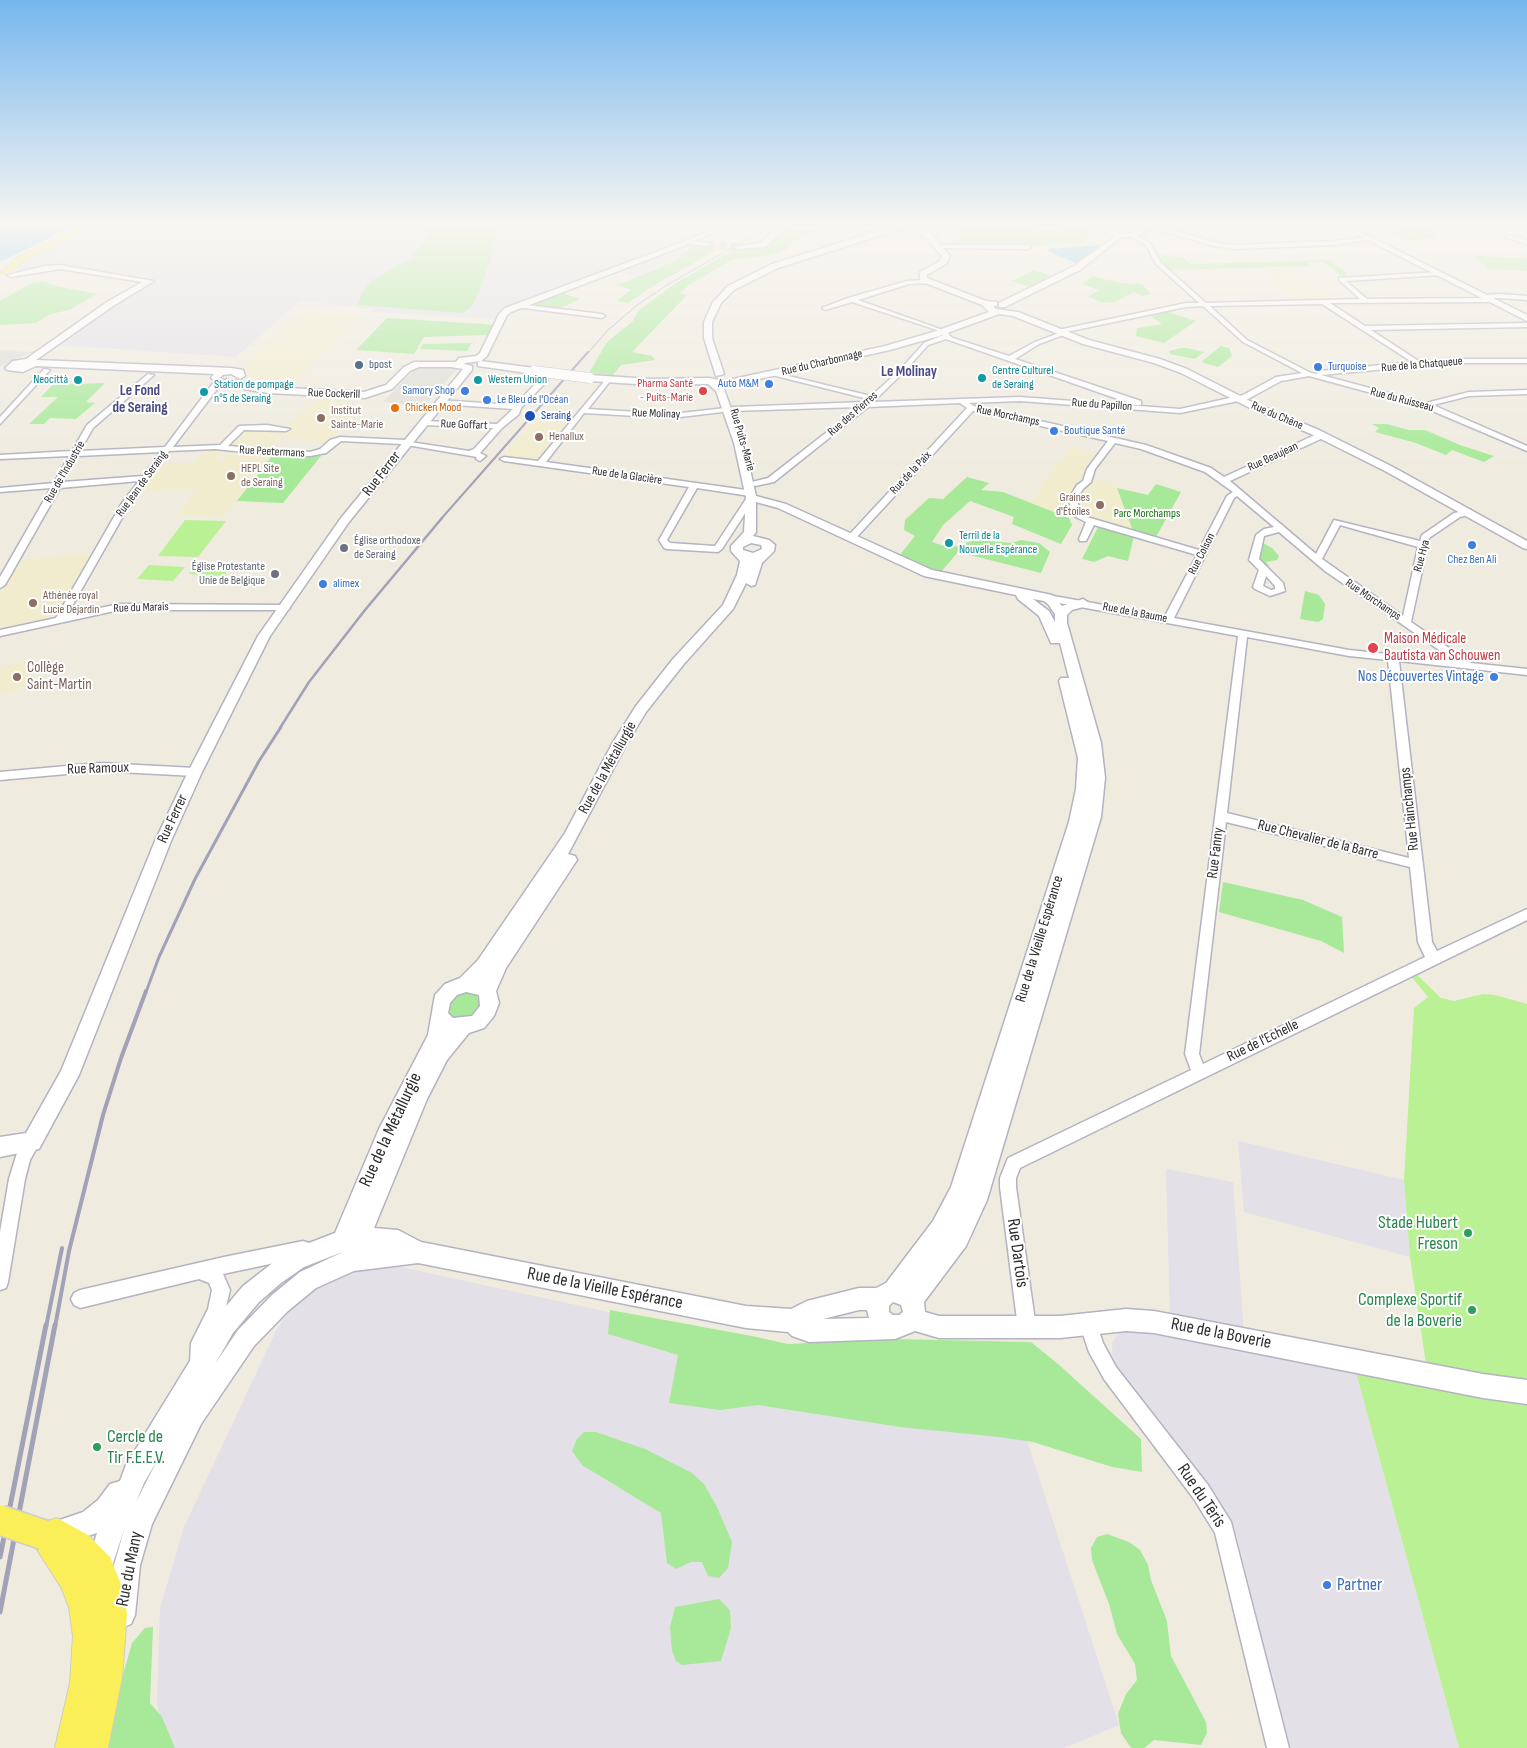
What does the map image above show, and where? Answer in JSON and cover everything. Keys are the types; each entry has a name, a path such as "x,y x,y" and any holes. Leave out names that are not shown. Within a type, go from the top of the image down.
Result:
{"main road":[{"path":"0,1520 51,1534 77,1546 99,1568 108,1589 112,1614 96,1680"},
{"path":"51,1534 73,1578 84,1607 96,1680"},
{"name":"Rue du Many","path":"72,1748 96,1680"},
{"name":"Rue du Many","path":"91,1748 96,1680"}],"street":[{"path":"31,362 111,304"},
{"path":"465,364 479,361 504,312 524,304"},
{"name":"Rue Puits-Marie","path":"717,304 713,308 707,325 708,338 722,380 721,390 748,451 754,493"},
{"path":"825,308 837,304"},
{"path":"863,304 943,332 1009,359 1139,403 1146,408"},
{"name":"Rue du Chêne","path":"988,304 1090,344 1169,365 1239,399 1322,435 1468,512 1527,546"},
{"name":"Rue du Charbonnage","path":"1000,308 1009,304"},
{"name":"Rue du Charbonnage","path":"479,361 534,371 607,380 722,380 772,374 887,348 943,332 1009,304"},
{"path":"1009,359 1062,332 1181,306 1245,304"},
{"path":"1326,304 1420,364"},
{"path":"1496,304 1527,318"},
{"path":"1202,305 1250,344 1300,372"},
{"path":"518,306 602,316"},
{"path":"1363,328 1527,325"},
{"name":"Rue du Charbonnage","path":"722,380 793,368 943,332"},
{"name":"Rue des Pierres","path":"754,493 870,401 926,344 943,332"},
{"name":"Rue Cockerill","path":"465,364 417,364 407,369 389,387 365,395 268,390 247,387 222,378 31,362 22,370 222,378 240,376 266,382 364,387 379,383 398,364 408,360 425,357 465,364"},
{"name":"Rue de la Chatqueue","path":"1239,399 1279,379 1300,372 1314,374 1451,361 1527,362"},
{"name":"Rue Ferrer","path":"0,1282 17,1179 23,1158 69,1075 157,856 195,772 261,642 342,525 405,443 424,423 465,364"},
{"path":"0,422 46,370"},
{"path":"772,374 870,401"},
{"name":"Rue du Ruisseau","path":"1314,374 1330,380 1426,405 1527,449"},
{"name":"Rue de l'Industrie","path":"0,585 92,425 150,375"},
{"name":"Rue Jean de Seraing","path":"60,620 124,506 222,378"},
{"name":"Rue Goffart","path":"424,423 499,426 516,412 517,407 544,380"},
{"path":"540,464 607,380"},
{"path":"1426,405 1469,394 1527,392"},
{"name":"Rue du Papillon","path":"870,401 963,402 1028,400 1184,411 1239,399"},
{"name":"Rue Molinay","path":"584,411 676,416 731,409 870,401"},
{"path":"440,402 517,407"},
{"name":"Rue Morchamps","path":"963,402 971,408 1114,440 1187,461 1208,470 1224,480 1317,560 1469,666"},
{"name":"Rue de la Paix","path":"851,538 971,408"},
{"path":"471,453 477,451 499,426"},
{"name":"Rue Peetermans","path":"224,447 242,428 267,427 286,429"},
{"name":"Rue Beaujean","path":"1224,480 1322,435"},
{"name":"Rue Peetermans","path":"0,457 224,447 270,453 310,454 320,452 332,442 340,439 405,443"},
{"path":"1114,440 1091,469 1088,482 1080,487 1072,501 1081,518 1202,554"},
{"path":"405,443 482,455 480,459"},
{"name":"Rue de la Glacière","path":"504,459 754,493"},
{"path":"0,490 145,478"},
{"path":"694,486 663,542 669,546 716,550 720,548 754,493"},
{"name":"Rue Colson","path":"1169,619 1231,496 1238,492"},
{"name":"Rue de la Baume","path":"754,493 928,573 1048,598 1349,653 1527,672"},
{"name":"Rue de la Métallurgie","path":"351,1240 440,1054 463,1027 471,1026 484,1016 490,1003 487,991 492,974 573,853 643,722 663,693 734,613 748,589 756,562 769,548 769,545 758,534 754,493"},
{"name":"Rue de la Métallurgie","path":"351,1240 386,1136 437,1036 441,1019 439,1013 441,1000 451,989 466,984 484,965 544,879 644,704 678,662 729,606 743,575 746,561 743,548 750,532 754,493"},
{"name":"Rue Hya","path":"1406,622 1426,535 1457,516 1468,512"},
{"path":"1083,539 1091,521"},
{"path":"1317,560 1337,522 1424,545"},
{"path":"1263,570 1254,560 1259,537 1264,532 1281,529"},
{"path":"743,548 762,540"},
{"path":"743,548 761,556"},
{"path":"0,562 14,561"},
{"name":"Rue de la Vieille Espérance","path":"898,1307 933,1241 947,1220 966,1173 1077,822 1085,781 1082,740 1050,622 1038,607 1006,589"},
{"path":"1048,598 1057,606 1061,614 1068,607 1083,603"},
{"name":"Rue du Marais","path":"0,633 119,606 285,608"},
{"name":"Rue de la Vieille Espérance","path":"351,1240 398,1241 418,1252 746,1317 794,1321 800,1328 809,1331 898,1307 956,1243 977,1200 1082,854 1096,798 1097,768 1094,743 1061,623 1061,614"},
{"name":"Rue Fanny","path":"1199,1071 1192,1054 1243,633"},
{"name":"Rue Hainchamps","path":"1393,657 1425,942 1429,952 1435,958"},
{"name":"Rue Ramoux","path":"0,776 106,767 195,772"},
{"name":"Rue Chevalier de la Barre","path":"1220,816 1416,864"},
{"name":"Rue de l'Echelle","path":"1008,1178 1014,1163 1023,1158 1199,1071 1527,914"},
{"path":"466,984 478,985 487,991"},
{"path":"441,1019 450,1026 463,1027"},
{"path":"0,1147 32,1142"},
{"path":"977,1200 972,1183 966,1173 978,1169 990,1156"},
{"name":"Rue Dartois","path":"1008,1178 1010,1209 1027,1328"},
{"path":"51,1534 90,1523 107,1509 135,1474 225,1325 251,1294 283,1267 332,1259 352,1248 351,1240"},
{"name":"Rue de la Vieille Espérance","path":"80,1299 202,1272 271,1254 321,1260 354,1260 418,1252"},
{"name":"Rue du Many","path":"96,1680 120,1628 128,1565 136,1532 159,1479 206,1394 246,1338 321,1260"},
{"path":"197,1371 200,1343 216,1311 221,1290 214,1276 202,1272"},
{"path":"794,1321 807,1312 859,1299 898,1307"},
{"name":"Rue de la Boverie","path":"898,1307 939,1327 1027,1328 1089,1325 1126,1320 1154,1322 1484,1386 1527,1392"},
{"name":"Rue du Têris","path":"1089,1325 1096,1346 1110,1372 1201,1492 1224,1529 1278,1748"},
{"path":"99,1568 109,1535 135,1474"}],"shaded area":[{"path":"115,304 297,304 236,357 57,345"},
{"path":"323,304 519,304 508,308 497,319 370,312 372,309"},
{"path":"303,313 361,316 296,381 247,376 244,365"},
{"path":"49,345 36,354 30,353 0,366 0,350 31,352"},
{"path":"419,365 458,368 424,406 383,402"},
{"name":"Institut Sainte-Marie","path":"317,399 348,401 346,404 349,404 343,411 357,412 327,443 278,438 267,450 230,445 246,430 286,430 286,425"},
{"name":"Henallux","path":"542,412 577,416 539,461 503,456"},
{"path":"1071,447 1096,453 1077,482 1080,483 1058,515 1027,507"},
{"name":"HEPL Site de Seraing","path":"202,450 224,450 216,462 222,462 228,454 270,457 224,516 177,515 197,489 140,491 161,463 194,463"},
{"name":"Graines d'Étoiles","path":"1092,478 1115,484 1133,531 1082,516 1076,502 1089,484 1093,484"},
{"name":"Athénée royal Lucie Dejardin","path":"93,553 59,615 0,631 0,592 19,560"},
{"name":"Collège Saint-Martin","path":"36,659 32,687 0,694 0,667"},
{"path":"1238,1141 1404,1180 1410,1257 1244,1212"},
{"path":"1166,1169 1233,1182 1244,1332 1170,1317"},
{"path":"396,1266 659,1323 1010,1388 1119,1725 1064,1748 161,1748 157,1698 160,1608 184,1527 276,1331 286,1315 314,1290 354,1271"},
{"path":"1159,1330 1355,1369 1459,1748 1289,1748 1236,1533 1214,1492 1113,1362 1112,1343 1119,1331"}],"green space":[{"path":"0,304 80,304 69,310 50,314 36,323 0,325"},
{"path":"358,304 473,304 463,313"},
{"path":"531,304 570,304 556,310 527,305"},
{"path":"648,304 679,304 632,352 652,356 655,360 621,365 613,375 589,373 607,342 633,321 638,311"},
{"path":"1165,311 1196,321 1164,343 1136,336 1137,328 1162,324 1149,315"},
{"path":"387,318 493,325 487,335 424,337 414,354 356,350"},
{"path":"475,343 471,344 467,351 420,349 423,344"},
{"path":"1221,346 1229,348 1232,356 1218,367 1201,362"},
{"path":"1181,348 1204,352 1195,359 1170,354 1169,351"},
{"path":"54,383 105,383 86,402 95,403 76,419 50,418 44,424 29,424 58,397 41,397"},
{"path":"1372,424 1387,424 1409,430 1425,430 1460,445 1494,456 1484,462 1452,450 1446,455 1416,443 1375,432 1379,428"},
{"path":"272,456 321,456 283,503 237,501"},
{"path":"967,477 989,483 981,490 1003,492 1069,518 1072,525 1061,544 1012,524 1014,517 970,501 943,525 932,542 950,548 975,540 1012,543 1021,540 1039,543 1050,552 1041,573 958,552 941,572 899,556 915,536 904,530 905,520 929,498 943,499"},
{"name":"Parc Morchamps","path":"1156,484 1181,492 1156,537 1133,531 1117,488 1148,495"},
{"path":"185,520 226,521 198,557 158,556"},
{"path":"1098,527 1134,536 1128,561 1108,556 1094,562 1082,559"},
{"path":"1263,543 1272,548 1279,556 1277,560 1266,562 1269,566 1264,567 1258,560"},
{"path":"197,563 232,565 224,576 189,574"},
{"path":"149,565 185,567 173,581 137,579"},
{"path":"1305,591 1319,595 1325,604 1323,619 1318,622 1300,619"},
{"path":"1223,882 1303,900 1342,917 1344,953 1321,941 1219,912"},
{"name":"Complexe Sportif de la Boverie","path":"1415,973 1441,998 1454,1001 1483,994 1495,995 1527,1004 1527,1748 1459,1748 1355,1369 1426,1364 1410,1257 1404,1180 1414,1008 1428,997 1410,975"},
{"path":"468,992 477,995 480,1006 469,1018 453,1018 448,1010 450,1001 458,994"},
{"path":"610,1310 788,1344 893,1339 1031,1342 1141,1439 1142,1472 1112,1467 1033,1442 999,1437 900,1427 758,1405 720,1410 669,1403 678,1355 608,1334"},
{"path":"584,1432 596,1432 645,1449 692,1473 704,1484 717,1507 732,1542 728,1568 719,1578 708,1576 702,1562 691,1562 676,1569 667,1563 661,1513 582,1465 572,1451 577,1439"},
{"path":"1107,1534 1129,1542 1140,1550 1148,1565 1151,1580 1167,1621 1171,1656 1206,1722 1207,1733 1201,1745 1154,1740 1144,1748 1131,1748 1121,1733 1118,1714 1126,1694 1137,1680 1135,1664 1117,1634 1109,1604 1092,1560 1091,1548 1097,1537"},
{"path":"719,1599 730,1610 731,1628 721,1661 682,1665 676,1661 672,1651 670,1627 675,1607"},
{"path":"153,1627 150,1703 162,1717 175,1748 102,1748 132,1643 145,1628"}],"railway":[{"path":"587,354 607,331 640,304"},
{"path":"441,519 588,352"},
{"path":"280,728 309,682 365,610 442,518"},
{"path":"146,992 159,957 195,879 259,761 281,727"},
{"path":"55,1327 69,1251 103,1115 121,1058 146,991"},
{"path":"46,1327 62,1248"},
{"path":"0,1557 46,1325"},
{"path":"0,1612 55,1325"}],"place":[{"name":"bpost","path":"359,365"},
{"name":"Turquoise","path":"1318,367"},
{"name":"Centre Culturel de Seraing","path":"982,378"},
{"name":"Neocittà","path":"78,380"},
{"name":"Western Union","path":"478,380"},
{"name":"Auto M&M","path":"769,384"},
{"name":"Samory Shop","path":"465,391"},
{"name":"Pharma Santé - Puits-Marie","path":"703,391"},
{"name":"Station de pompage n°5 de Seraing","path":"204,392"},
{"name":"Le Bleu de l'Océan","path":"487,400"},
{"name":"Chicken Mood","path":"395,408"},
{"name":"Seraing","path":"530,416"},
{"name":"Institut Sainte-Marie","path":"321,418"},
{"name":"Boutique Santé","path":"1054,431"},
{"name":"Henallux","path":"539,437"},
{"name":"HEPL Site de Seraing","path":"231,476"},
{"name":"Graines d'Étoiles","path":"1100,505"},
{"name":"Terril de la Nouvelle Espérance","path":"949,543"},
{"name":"Chez Ben Ali","path":"1472,545"},
{"name":"Église orthodoxe de Seraing","path":"344,548"},
{"name":"Église Protestante Unie de Belgique","path":"275,574"},
{"name":"alimex","path":"323,584"},
{"name":"Athénée royal Lucie Dejardin","path":"33,603"},
{"name":"Maison Médicale Bautista van Schouwen","path":"1373,648"},
{"name":"Collège Saint-Martin","path":"17,677"},
{"name":"Nos Découvertes Vintage","path":"1494,677"},
{"name":"Stade Hubert Freson","path":"1468,1233"},
{"name":"Complexe Sportif de la Boverie","path":"1472,1310"},
{"name":"Cercle de Tir F.E.E.V.","path":"97,1447"},
{"name":"Partner","path":"1327,1585"}],"district":[{"name":"Le Molinay","path":"909,372"},
{"name":"Le Fond de Seraing","path":"140,400"}]}
